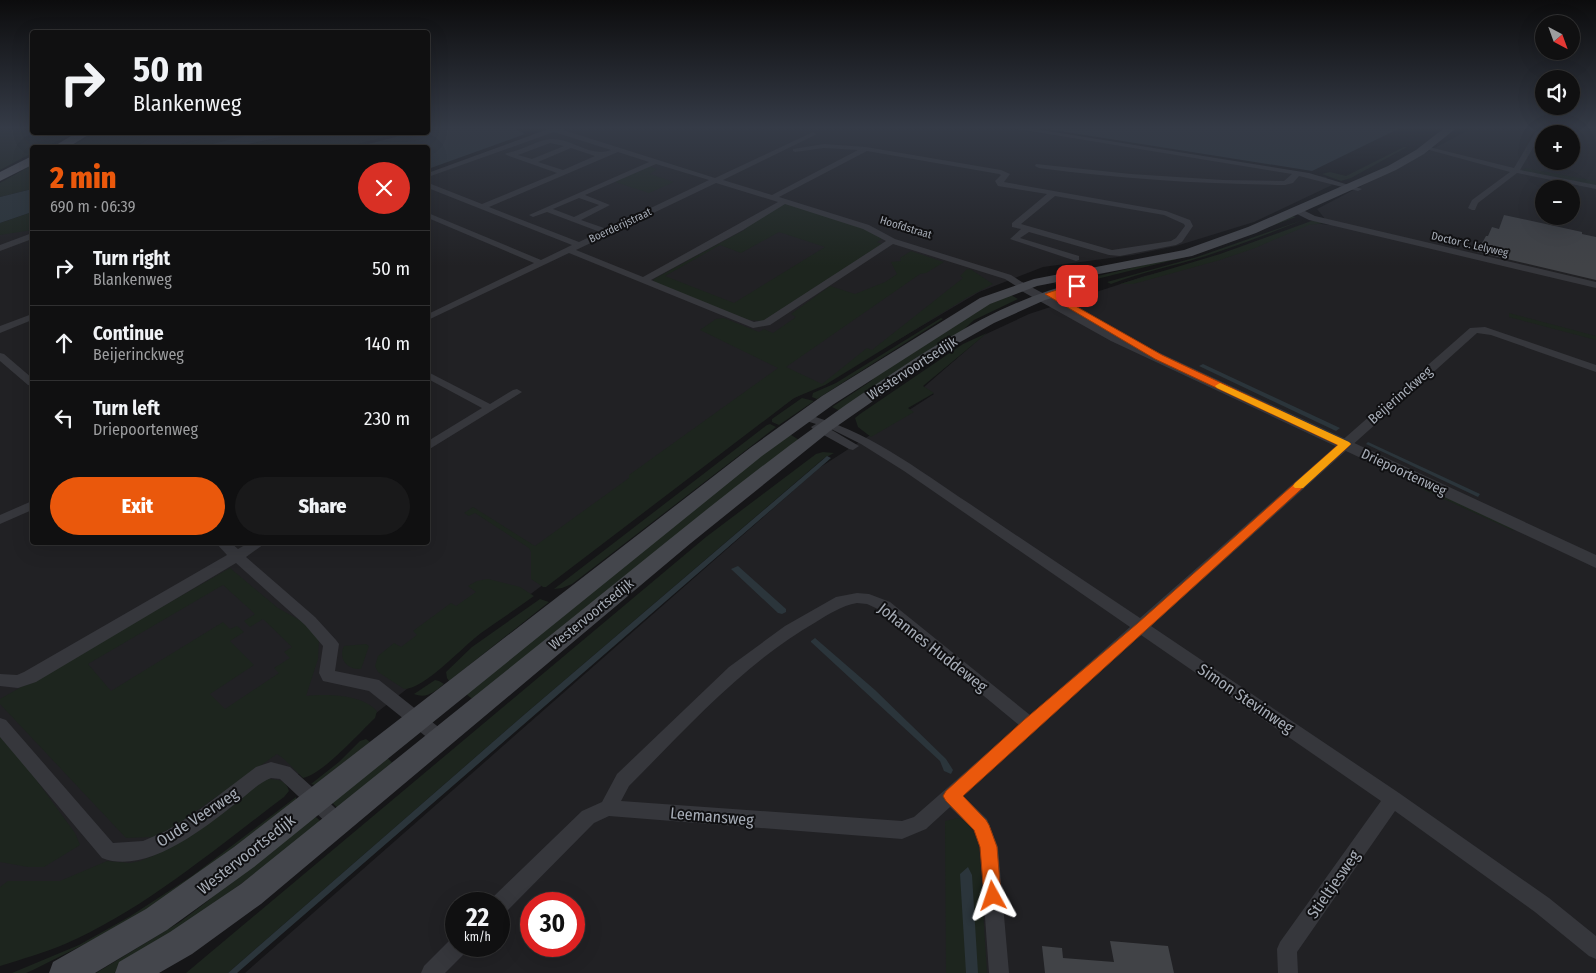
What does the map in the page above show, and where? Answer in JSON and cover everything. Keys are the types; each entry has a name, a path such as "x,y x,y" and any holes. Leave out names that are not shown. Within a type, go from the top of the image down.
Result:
{"main road":[{"name":"Westervoortsedijk","path":"130,973 181,943 228,910 684,538 944,346 1036,290 1197,255 1304,213 1378,174"},
{"name":"Westervoortsedijk","path":"64,973 150,925 221,875 756,452 804,417 977,306 1187,253 1304,213"}],"street":[{"path":"482,207 521,192 557,174"},
{"path":"518,221 626,174"},
{"name":"Hoofdstraat","path":"699,174 866,226 939,253"},
{"name":"Boerderijstraat","path":"430,316 729,174"},
{"path":"774,197 816,174"},
{"path":"1006,174 998,182 1166,213 1187,222 1189,226 1179,240 1173,243 1112,253 1016,226 1015,223 1050,197 1052,193"},
{"path":"1115,174 1249,183 1285,183 1290,181 1295,174"},
{"path":"1302,174 1352,187"},
{"path":"1472,208 1475,202 1510,174"},
{"path":"1544,174 1596,187"},
{"path":"1556,174 1596,181"},
{"path":"430,187 578,245"},
{"path":"574,220 606,205 578,195"},
{"path":"642,281 740,228 785,200"},
{"path":"546,209 607,232"},
{"name":"Doctor C. Lelyweg","path":"1304,213 1340,224 1596,285"},
{"path":"430,216 541,263"},
{"name":"Hoofdstraat","path":"866,226 892,242 939,253"},
{"path":"1027,229 1014,239 1076,258"},
{"path":"0,248 30,237"},
{"path":"568,250 753,325 767,323 892,242"},
{"path":"1063,254 1078,243"},
{"path":"939,253 963,260 1036,290"},
{"name":"Driepoortenweg","path":"1036,290 1158,357 1596,562"},
{"path":"0,330 30,318"},
{"name":"Beijerinckweg","path":"1030,724 1142,627 1474,330 1495,333 1596,369"},
{"path":"0,356 30,382"},
{"path":"430,376 490,408"},
{"path":"430,445 517,392"},
{"name":"Simon Stevinweg","path":"804,417 860,449 888,458 908,468 1393,799 1542,905 1596,949"},
{"path":"0,520 30,505"},
{"path":"224,545 310,621 331,644 327,673 329,676 373,685 440,738"},
{"path":"0,680 18,682 30,677 256,545"},
{"name":"Johannes Huddeweg","path":"608,808 623,780 734,671 790,630 841,600 869,599 884,606 1030,724"},
{"name":"Leemansweg","path":"608,808 902,830 920,823 1030,724"},
{"name":"Oude Veerweg","path":"0,725 109,852 144,850 165,842 262,773 271,770 284,772 338,822"},
{"path":"952,796 980,825 989,847 999,973"},
{"name":"Stieltjesweg","path":"1288,973 1287,949 1393,799"},
{"path":"510,894 588,817 608,808"},
{"path":"431,973 447,957"}],"shaded area":[{"path":"15,174 30,174 30,190 0,197 0,183"},
{"path":"430,174 1309,174 1326,177 1332,185 1254,222 1176,246 1133,255 1043,267 979,292 825,383 794,398 472,638 187,861 0,951 0,231 30,226 30,545 430,545"},
{"path":"631,174 651,174 674,182 649,193 615,182"},
{"path":"1323,174 1340,174 1346,176 1357,174 1341,181"},
{"path":"1384,174 1596,174 1596,973 245,973 819,468 934,394 924,387 984,335 1029,314 1145,276 1209,260 1312,223 1330,225 1317,209"},
{"path":"1540,174 1560,174 1596,181 1596,186 1580,183 1580,180 1567,180"},
{"path":"30,190 30,213 0,223 0,197"},
{"path":"785,203 864,228 882,239 877,242 882,244 763,321 749,320 653,283 654,279 746,229 746,226","holes":["779,232 825,247 734,303 665,276 720,245 741,253"]},
{"path":"30,213 30,230 0,235 0,223"},
{"path":"1292,216 1296,217 1190,256 1060,288 1054,283 1102,275 1177,257"},
{"path":"1303,220 1206,256 1111,284 1107,282 1197,257"},
{"path":"1314,220 1325,223 1309,225 1255,248 1220,260 1133,284 1120,284 1220,254"},
{"path":"911,251 944,262 926,273 920,274 786,367 822,384 867,348 872,350 963,278 960,276 967,269 972,270 993,284 968,297 825,385 794,398 546,587 531,579 531,552 529,548 475,513 469,516 464,513 473,507 535,546 629,478 629,475 778,368 700,330 716,319 724,318 759,332 764,329 773,333 796,317 791,314 830,286 855,294 885,282 897,274 891,262 901,261 900,258"},
{"path":"1009,294 1018,299 974,320 964,329 840,411 832,407 871,381 887,365 980,308"},
{"path":"1509,313 1596,336 1596,340 1509,317"},
{"path":"941,318 943,319 817,399 812,397 813,393 836,383"},
{"path":"987,333 923,386 934,393 908,408 914,412 871,437 858,427 855,418 860,414 963,344"},
{"path":"1203,364 1340,428 1336,431 1199,366"},
{"path":"802,398 814,401 779,425 772,422 772,419"},
{"path":"770,424 776,427 572,584 554,589 767,425"},
{"path":"788,433 799,440 475,701 462,691"},
{"path":"1368,442 1480,494 1478,497 1366,444"},
{"path":"823,452 834,453 823,459 525,714 228,973 186,973 706,537 816,454"},
{"path":"827,456 831,458 237,973 228,973 525,714"},
{"path":"1414,482 1511,527 1514,531 1422,489"},
{"path":"738,566 786,609 786,612 778,613 731,569"},
{"path":"230,568 278,608 301,621 319,638 318,659 306,696 344,696 362,701 377,711 375,718 350,743 311,775 303,778 277,754 175,826 153,837 126,838 0,704 0,699","holes":["223,585 255,614 244,621 250,627 263,619 292,647 284,652 290,658 274,668 279,673 225,709 210,694 254,665 230,641 244,632 237,626 230,629 223,622 111,691 88,664"]},
{"path":"488,579 520,587 534,596 473,639 433,675 413,687 404,689 378,672 375,666 378,656 394,643 401,647 417,635 413,631 451,603 456,606 476,592 468,586 477,581"},
{"path":"540,599 549,602 449,681 446,672 472,647"},
{"path":"815,638 875,690 946,759 953,770 951,774 944,771 940,761 811,642"},
{"path":"366,644 369,646 361,669 348,666 342,655 344,646"},
{"path":"435,680 444,684 427,695 414,694"},
{"path":"0,730 75,833 80,845 44,867 28,867 0,862"},
{"path":"366,739 370,742 315,785 311,784 339,762 360,741"},
{"path":"383,754 396,766 340,811 328,798"},
{"path":"269,779 279,780 284,783 289,791 284,797 179,877 123,914 94,930 65,944 0,966 0,887 8,881 60,881 107,861 130,863 153,856 209,818 246,788"},
{"path":"296,797 296,800 189,882 137,916 33,970 26,973 12,973 79,945 129,917 192,876"},
{"path":"310,812 324,824 127,966 114,973 96,973 180,922 209,900"},
{"path":"958,818 970,826 979,848 987,973 946,973 945,821"},
{"path":"968,867 972,875 978,973 966,973 960,874"}],"building":[{"path":"1504,215 1535,222 1535,225 1550,225 1596,237 1596,280 1477,252 1492,227 1499,229"},
{"path":"1110,941 1168,946 1174,973 1045,973 1042,946 1062,948 1063,958 1114,962"}],"slow traffic":[{"path":"1220,386 1346,444 1299,486"}],"route":[{"path":"993,896 989,847 980,825 952,796 1030,724 1142,627 1346,444 1158,357 1049,294 1077,286"}]}
